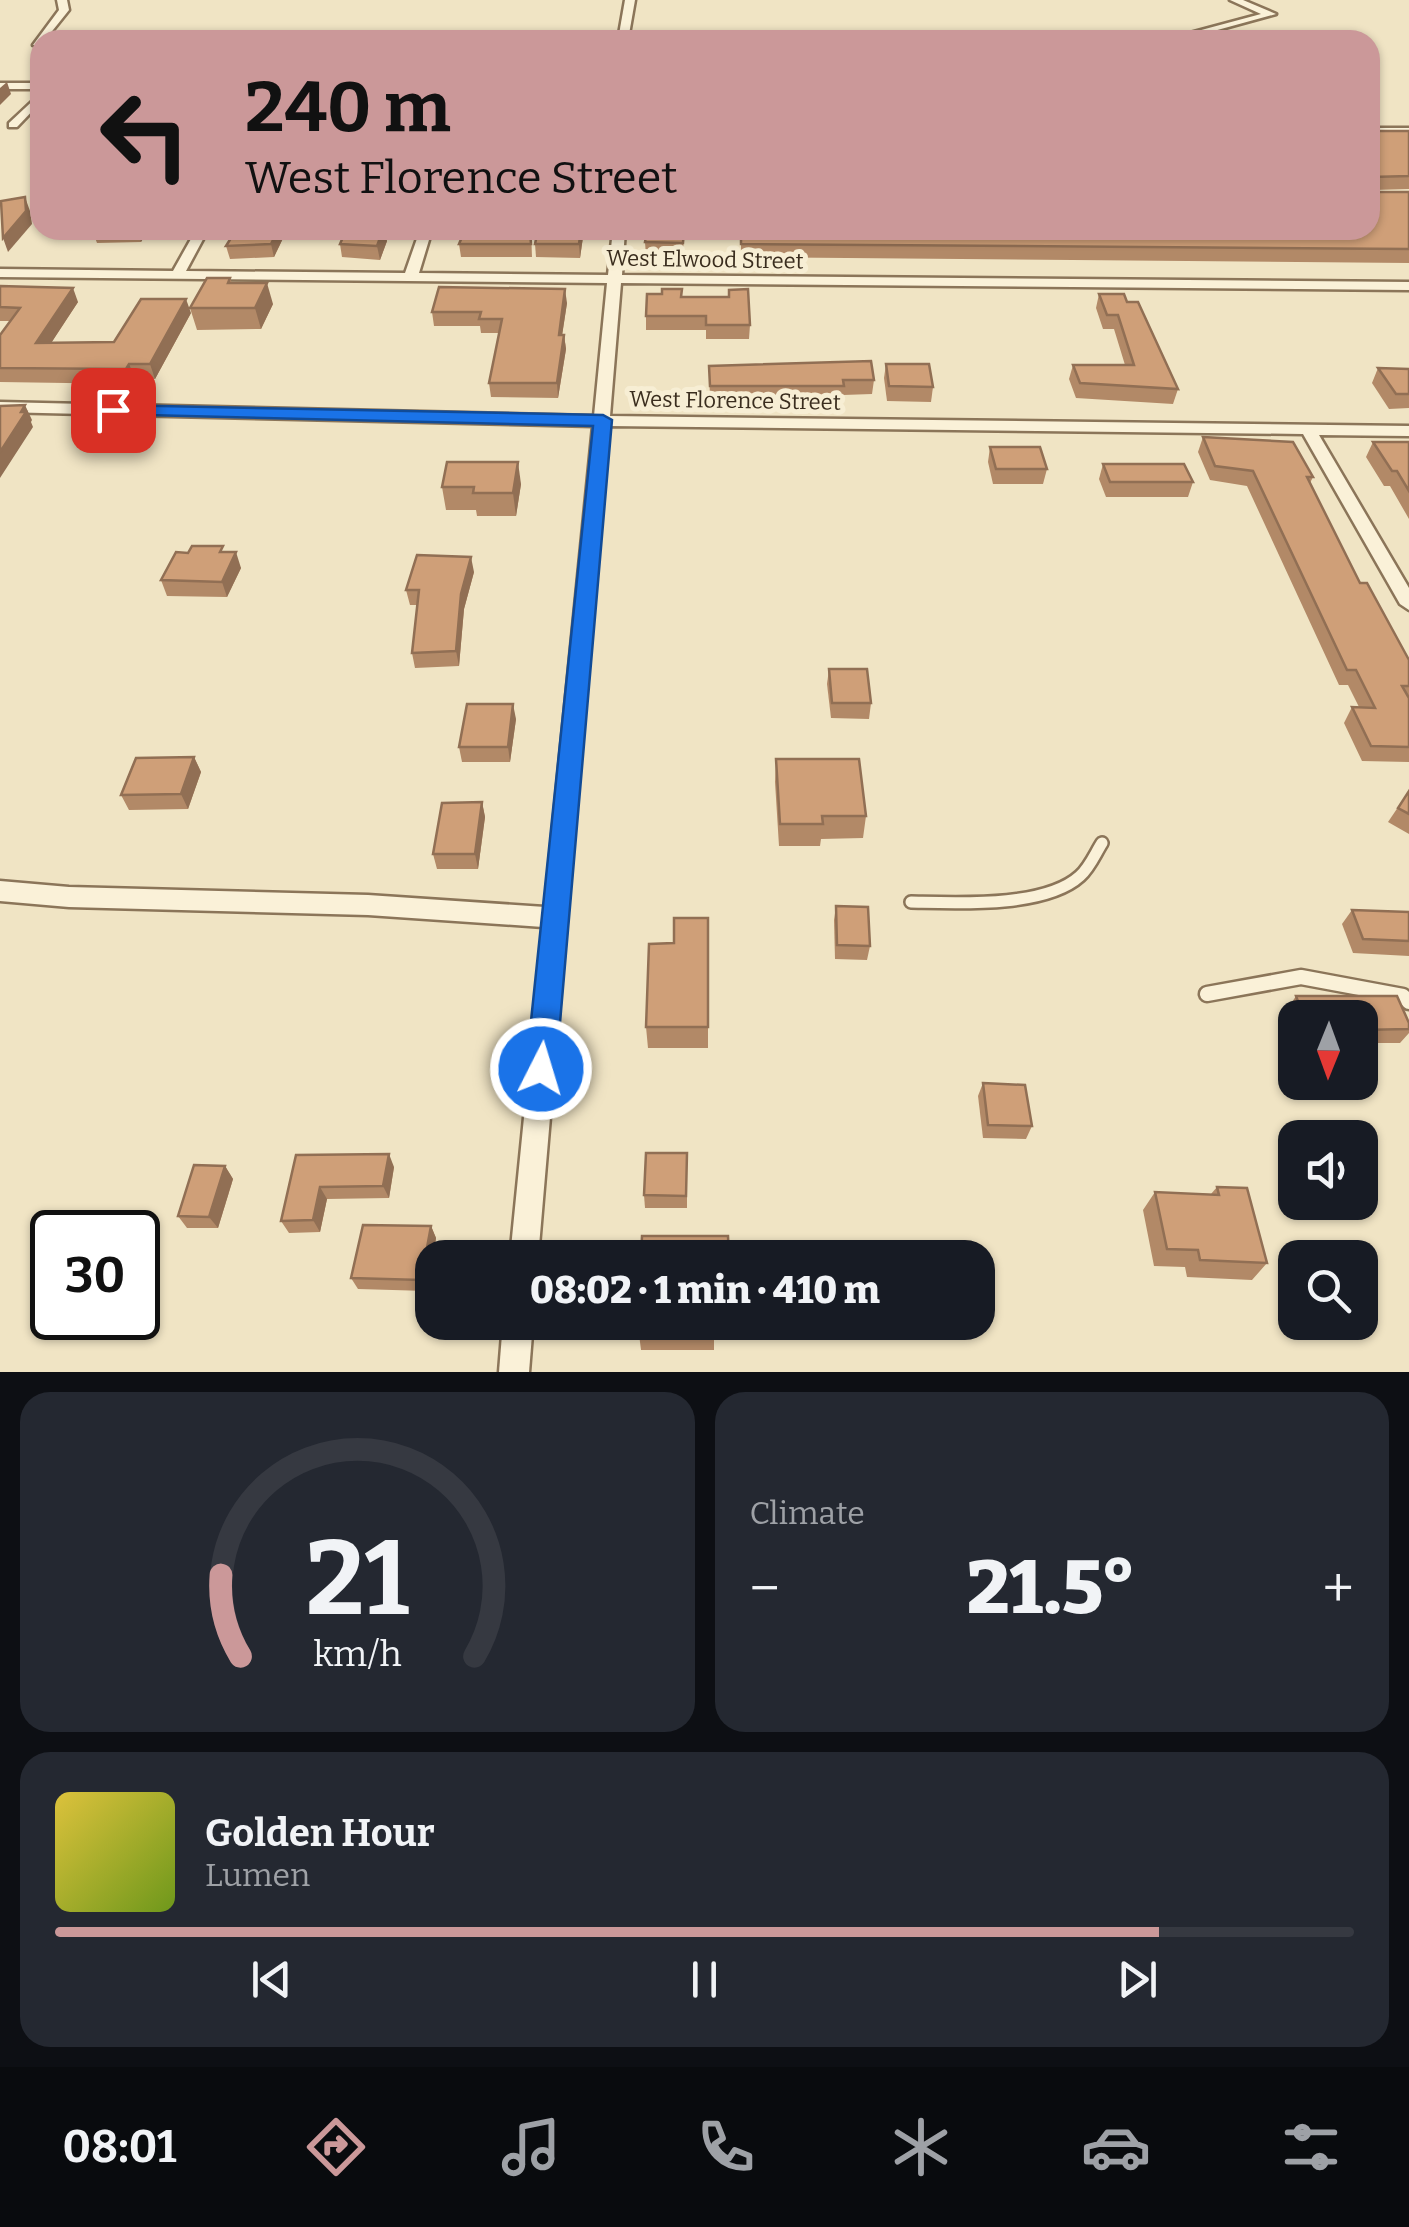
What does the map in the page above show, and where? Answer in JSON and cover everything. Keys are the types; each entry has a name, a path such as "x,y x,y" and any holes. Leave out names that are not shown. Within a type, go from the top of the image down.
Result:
{"street":[{"path":"48,30 64,10 62,0"},
{"path":"625,30 630,0"},
{"path":"1209,30 1272,14 1234,0"},
{"path":"0,86 30,86"},
{"path":"13,125 30,107"},
{"path":"1380,131 1409,131"},
{"path":"176,275 196,240"},
{"path":"411,276 423,240"},
{"path":"526,1240 618,240"},
{"name":"West Elwood Street","path":"0,273 1409,286"},
{"name":"West Florence Street","path":"0,408 1409,431"},
{"path":"1308,430 1409,604"},
{"path":"0,890 69,898 368,905 555,918"},
{"path":"514,1372 517,1340"}],"lane":[{"path":"911,902 961,904 1038,895 1079,879 1102,843"},
{"path":"1206,994 1301,977 1403,996 1409,1002"}],"building":[{"path":"1380,131 1409,131 1409,176 1380,177"},
{"path":"1380,192 1409,192 1409,249 741,244 741,240 1380,240"},
{"path":"25,197 26,211 3,238 1,201"},
{"path":"230,240 273,240 271,244 226,246"},
{"path":"342,240 379,240 377,246 340,244"},
{"path":"461,240 531,240 531,244 459,244"},
{"path":"536,240 580,240 579,244 535,244"},
{"path":"645,240 683,240 683,243"},
{"path":"207,278 230,278 228,283 267,283 255,308 190,308"},
{"path":"0,286 73,288 36,343 114,342 141,299 186,299 150,364 129,364 126,369 0,368 0,335 20,308 0,307"},
{"path":"439,287 565,289 557,383 489,383 502,319 479,319 481,312 432,312"},
{"path":"662,289 682,289 681,297 729,297 729,290 748,289 750,325 706,325 706,316 646,316 647,294 662,294"},
{"path":"1099,294 1124,294 1127,302 1138,302 1178,389 1080,383 1073,365 1134,365 1118,315 1107,315"},
{"path":"871,361 874,380 843,380 844,386 710,386 709,366"},
{"path":"886,364 929,364 933,387 889,386"},
{"path":"1378,368 1409,369 1409,394 1396,394"},
{"path":"25,405 21,412 26,412 0,452 0,406"},
{"path":"1203,437 1293,442 1313,477 1307,477 1360,583 1367,583 1409,660 1409,686 1402,686 1409,698 1409,747 1371,746 1352,707 1375,708 1356,670 1347,670 1253,471 1215,466"},
{"path":"1373,442 1409,442 1409,491 1397,471 1392,471"},
{"path":"990,447 1040,447 1047,469 996,469"},
{"path":"447,462 518,462 513,493 473,493 474,487 442,487"},
{"path":"1103,464 1184,464 1193,482 1110,482"},
{"path":"192,546 223,546 220,552 236,552 222,582 161,580 176,552 188,553"},
{"path":"417,555 471,557 461,594 456,651 412,653 419,590 406,590"},
{"path":"829,669 867,669 871,703 832,703"},
{"path":"467,704 513,704 508,747 459,747"},
{"path":"194,757 181,794 121,795 136,758"},
{"path":"776,759 859,759 866,816 822,816 823,824 780,824"},
{"path":"1409,791 1409,814 1398,808"},
{"path":"482,802 475,854 433,854 442,803"},
{"path":"836,906 868,907 870,946 837,945"},
{"path":"1352,910 1409,912 1409,941 1363,939"},
{"path":"674,918 708,918 708,1027 646,1027 649,944 674,943"},
{"path":"1296,996 1397,996 1409,1029 1378,1030 1378,1000 1297,1000"},
{"path":"983,1083 1025,1085 1032,1126 988,1125"},
{"path":"646,1153 687,1153 686,1196 644,1195"},
{"path":"389,1154 383,1186 320,1187 313,1220 281,1221 296,1155"},
{"path":"194,1165 225,1166 209,1217 178,1216"},
{"path":"1217,1187 1247,1188 1267,1263 1200,1260 1198,1250 1167,1249 1155,1192 1219,1195"},
{"path":"363,1225 431,1226 428,1240 415,1240 415,1280 351,1278"},
{"path":"642,1236 728,1236 728,1240 642,1240"}],"route":[{"path":"113,410 603,420 541,1069"}]}
